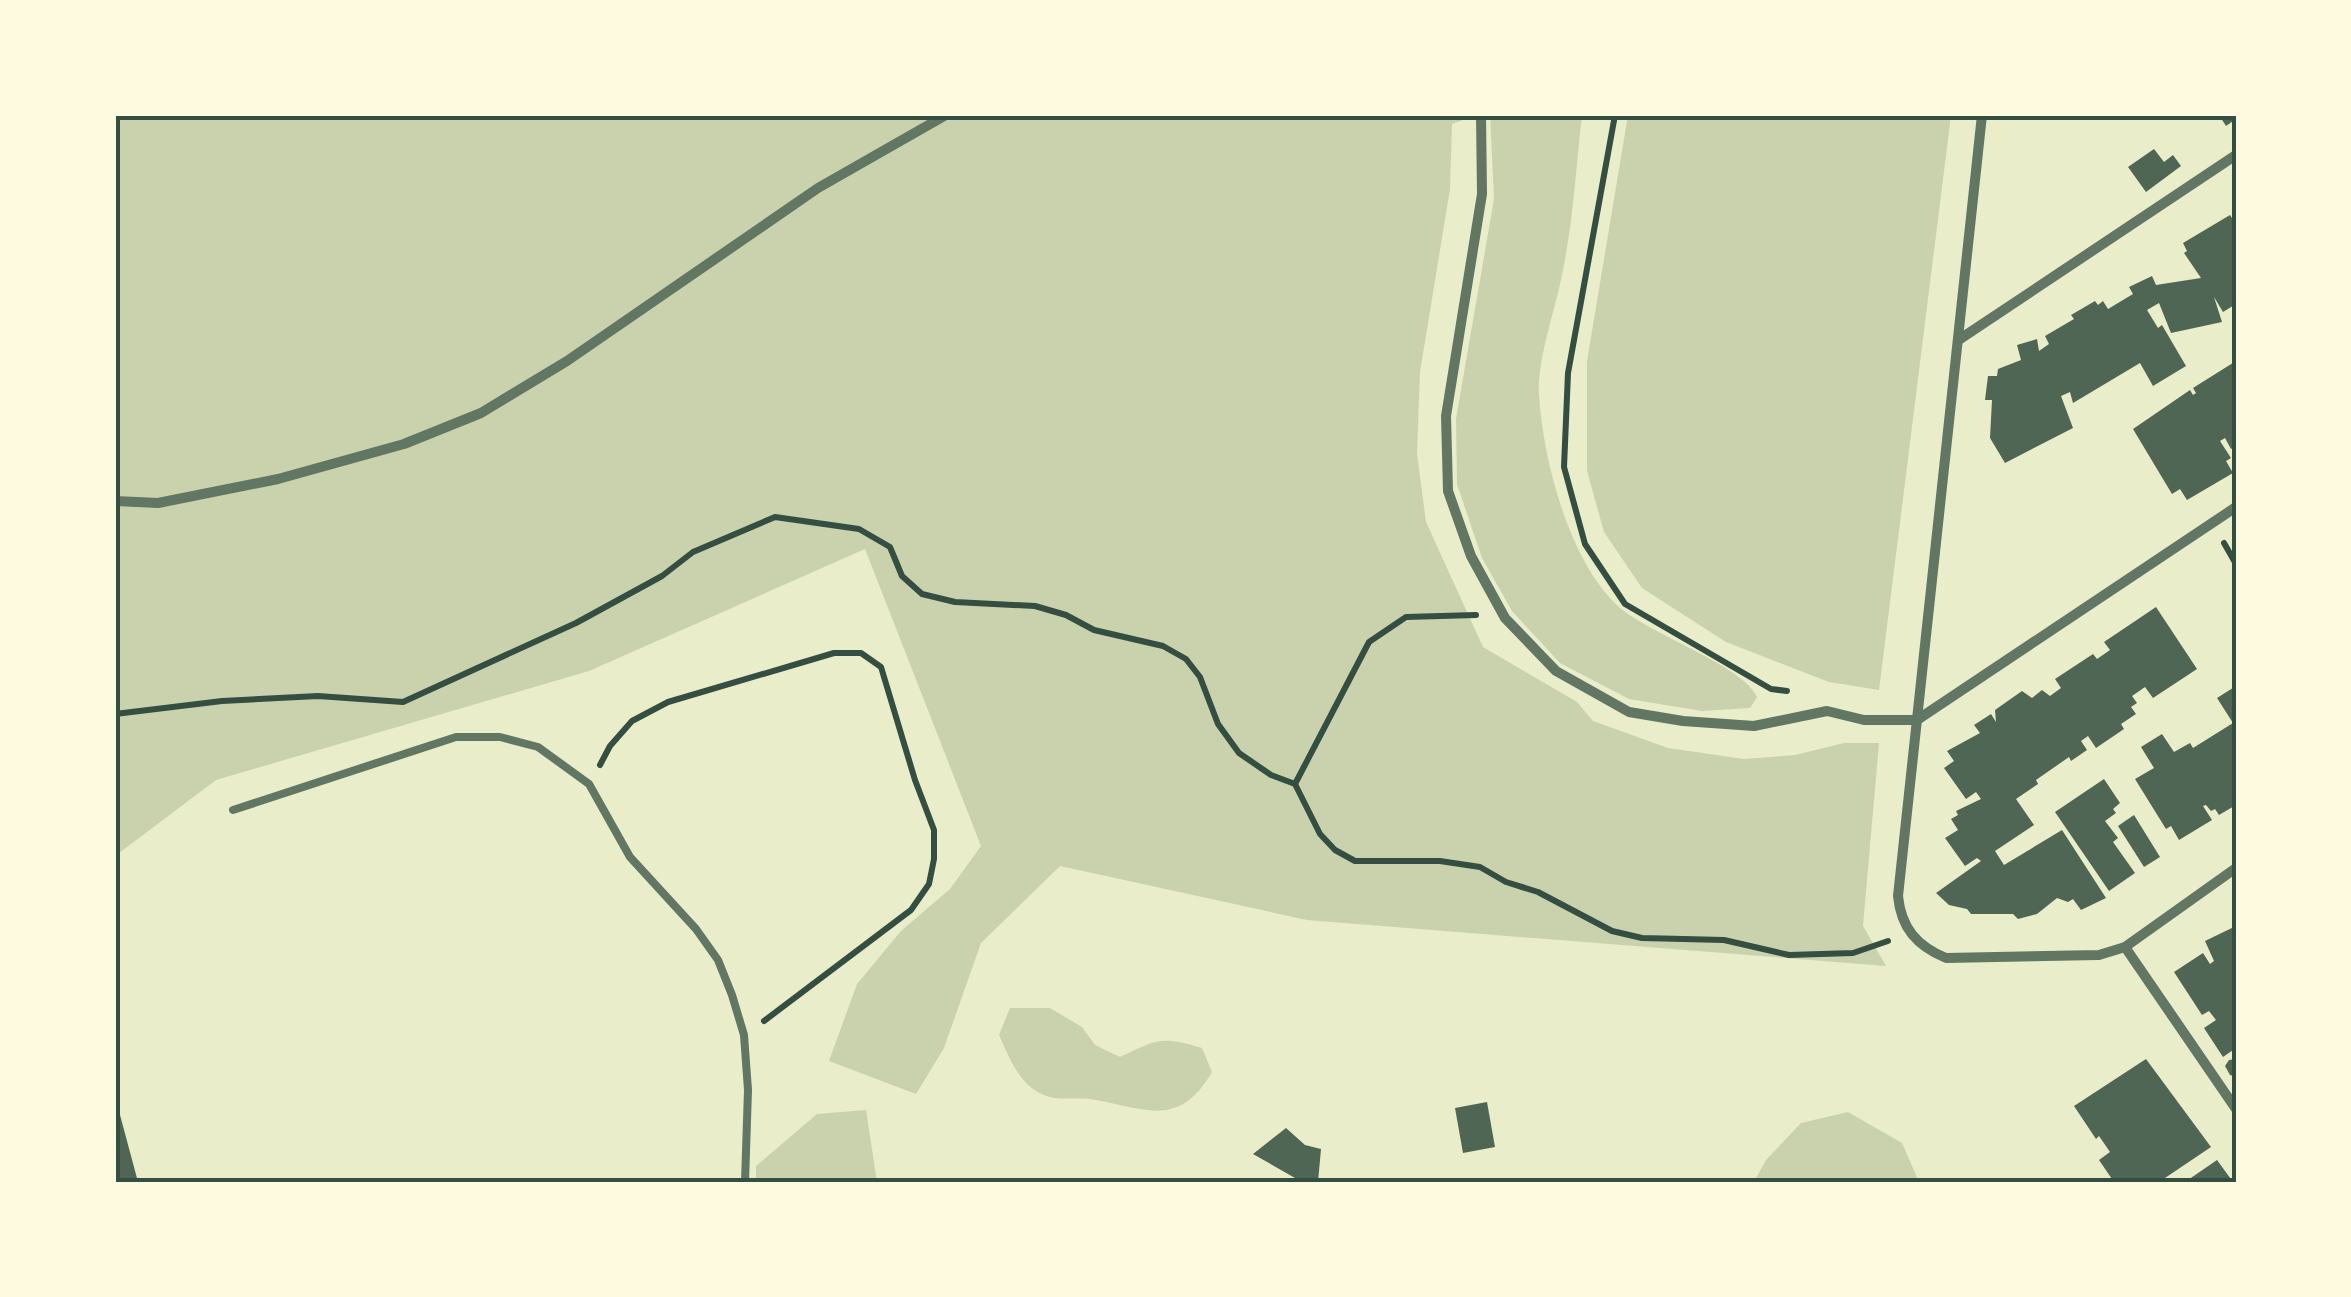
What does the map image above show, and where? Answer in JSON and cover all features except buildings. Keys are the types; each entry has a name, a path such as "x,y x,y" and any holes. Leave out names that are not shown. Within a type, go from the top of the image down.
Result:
{"street":[{"path":"115,501 158,503 263,482 404,444 481,412 567,362 818,188 946,115"},
{"path":"1482,115 1482,194 1446,416 1448,492 1471,556 1505,618 1556,670 1629,712 1754,726 1827,711 1864,720 1917,720 2236,507"},
{"path":"1982,115 1898,896 1901,915 1908,930 1927,950 1956,960 2100,955 2125,948 2236,868"},
{"path":"1960,339 2236,154"},
{"path":"2125,948 2236,1109"}],"lane":[{"path":"233,810 456,737 500,736 538,747 589,784 630,856 696,928 718,960 744,1035 748,1090 745,1182"}],"path":[{"path":"1615,115 1568,373 1564,467 1585,544 1625,604 1771,689 1816,696 1827,711"},
{"path":"115,714 222,701 318,696 403,702 576,623 662,576 693,552 775,517 860,529 890,547 902,576 922,594 955,602 1035,606 1066,615 1094,630 1163,646 1186,659 1200,677 1218,724 1239,753 1271,775 1295,784 1320,834 1335,850 1355,860 1440,860 1480,866 1612,931 1642,938 1724,940 1789,955 1820,955 1853,953 1882,945 1908,930"},
{"path":"1295,784 1369,642 1406,617 1463,613 1505,618"},
{"path":"589,784 610,746 632,721 668,702 834,653 861,653 881,666 934,830 929,884 910,910 881,935 744,1035"}],"green space":[{"path":"115,115 1477,115 1452,124 1450,189 1420,372 1417,454 1426,522 1483,647 1577,702 1593,721 1668,748 1744,759 1795,755 1844,743 1879,743 1863,926 1886,966 1307,920 1060,866 981,943 944,1048 916,1094 829,1061 857,984 901,931 950,889 981,846 865,549 589,671 216,780 115,856"},
{"path":"1490,115 1582,115 1566,255 1539,381 1546,449 1573,537 1601,587 1618,606 1650,628 1734,673 1757,697 1750,708 1702,711 1629,699 1560,663 1512,611 1482,558 1457,484 1456,419 1494,199"},
{"path":"1628,115 1951,115 1879,690 1829,682 1726,642 1642,588 1604,532 1587,471 1587,361"},
{"path":"1010,1008 1050,1008 1082,1027 1095,1045 1120,1057 1160,1041 1202,1048 1212,1072 1199,1090 1172,1109 1142,1110 1090,1099 1049,1097 1021,1077 999,1035"},
{"path":"866,1110 877,1182 756,1182 756,1166 817,1114"},
{"path":"1848,1112 1902,1143 1919,1182 1754,1182 1766,1160 1801,1123"}]}
